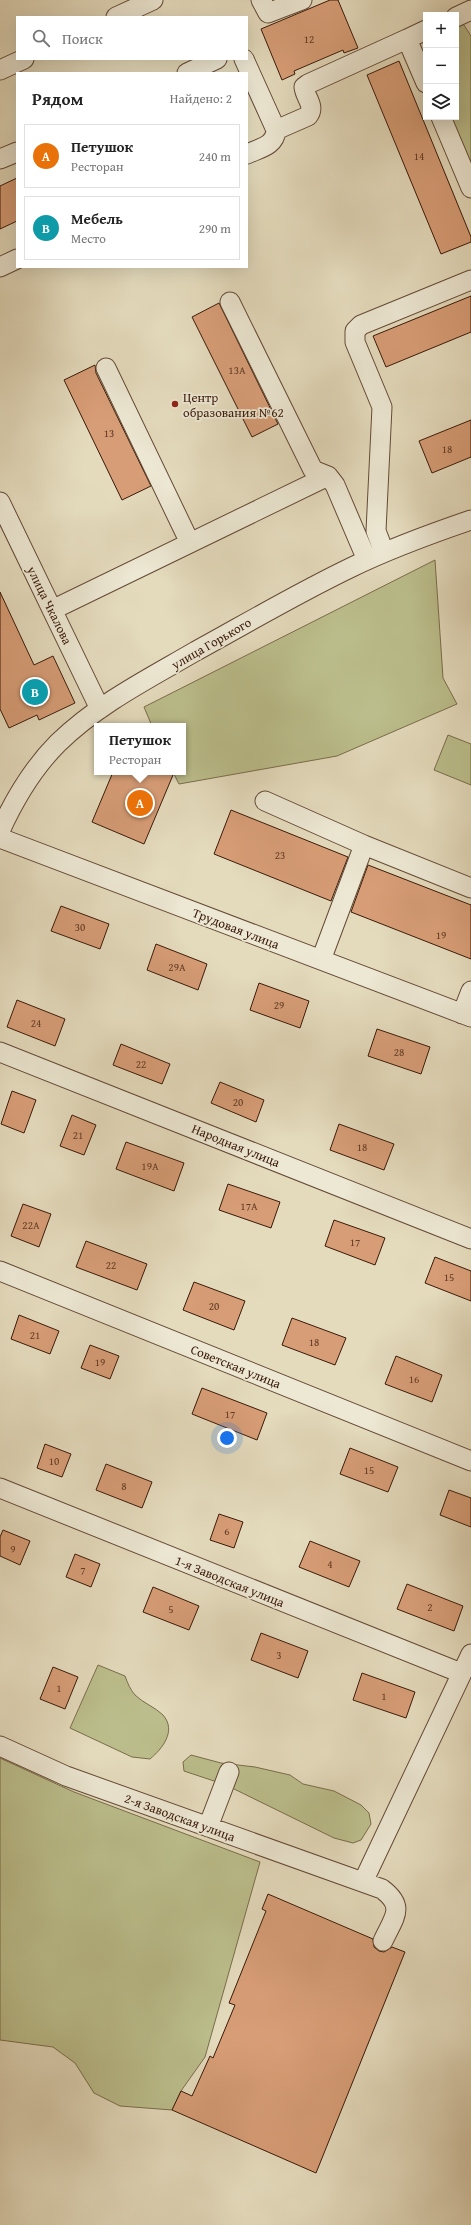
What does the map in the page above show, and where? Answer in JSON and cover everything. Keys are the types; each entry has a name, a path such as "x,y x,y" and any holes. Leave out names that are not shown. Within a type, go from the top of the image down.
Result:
{"street":[{"path":"118,16 153,0"},
{"path":"261,0 268,13 302,0"},
{"path":"459,16 471,10"},
{"path":"276,130 308,116 311,112 311,106 304,92 304,87 308,84 423,31"},
{"path":"407,39 423,76"},
{"path":"0,70 22,60"},
{"path":"189,72 215,60"},
{"path":"244,60 276,130 276,138 271,143 248,154"},
{"path":"442,120 471,188"},
{"path":"0,159 16,152"},
{"path":"0,267 16,259"},
{"path":"375,556 382,407 355,342 355,331 361,325 471,280"},
{"path":"230,302 314,470 328,476 335,485 375,556"},
{"path":"106,368 190,543"},
{"path":"52,610 328,476"},
{"name":"улица Чкалова","path":"0,502 100,709"},
{"name":"улица Горького","path":"0,831 23,785 38,765 77,726 130,689 251,620 375,556 471,520"},
{"path":"265,801 364,845 471,888"},
{"name":"Трудовая улица","path":"0,838 466,1015"},
{"path":"321,960 364,845"},
{"path":"466,1015 471,991"},
{"name":"Народная улица","path":"0,1052 471,1239"},
{"name":"Советская улица","path":"0,1270 471,1461"},
{"name":"1-я Заводская улица","path":"0,1488 460,1673"},
{"path":"362,1882 460,1673 471,1654"},
{"name":"2-я Заводская улица","path":"0,1746 66,1776 382,1889 394,1898 397,1910 383,1940"},
{"path":"208,1827 229,1772"}],"green space":[{"path":"462,22 471,36 471,169 449,120 459,120 459,23"},
{"path":"435,560 443,678 457,704 337,756 179,784 174,775 186,775 186,723 151,723 144,707"},
{"path":"448,735 471,744 471,785 434,770"},
{"path":"98,1665 125,1676 135,1695 160,1712 167,1721 169,1727 166,1739 159,1750 150,1759 132,1757 70,1728"},
{"path":"191,1755 221,1763 255,1767 290,1775 303,1784 334,1791 361,1805 369,1813 371,1824 361,1840 353,1843 334,1838 226,1785 184,1771 183,1762"},
{"path":"0,1758 74,1792 260,1862 205,2057 181,2091 172,2110 120,2106 94,2093 75,2063 53,2047 0,2040"}],"building":[{"path":"330,0 338,0 358,48 344,53 343,50 294,71 295,74 282,80 261,29"},
{"path":"399,61 471,237 471,242 441,254 367,75"},
{"path":"16,178 16,221 0,229 0,186"},
{"path":"471,296 471,332 386,367 373,336"},
{"path":"219,303 278,424 252,437 192,317"},
{"path":"95,365 96,373 151,486 122,500 64,380"},
{"path":"471,420 471,457 432,473 419,441"},
{"path":"0,592 34,665 53,656 75,703 39,720 37,715 9,728 0,709"},
{"path":"112,775 173,775 144,844 92,822"},
{"path":"231,810 348,857 331,901 214,854"},
{"path":"368,865 471,905 471,959 351,912"},
{"path":"61,906 109,924 100,949 51,931"},
{"path":"156,944 207,964 198,990 147,970"},
{"path":"259,983 309,1001 300,1028 250,1010"},
{"path":"17,1000 65,1019 55,1046 7,1027"},
{"path":"377,1029 430,1047 421,1074 368,1056"},
{"path":"121,1044 170,1064 162,1084 113,1065"},
{"path":"220,1082 264,1100 256,1122 211,1103"},
{"path":"12,1091 36,1100 24,1133 1,1124"},
{"path":"72,1115 96,1125 84,1155 60,1146"},
{"path":"339,1124 394,1144 384,1170 330,1150"},
{"path":"126,1142 184,1163 174,1191 116,1169"},
{"path":"228,1184 280,1202 271,1228 219,1210"},
{"path":"23,1204 51,1214 39,1247 11,1236"},
{"path":"334,1220 385,1238 375,1265 325,1246"},
{"path":"86,1241 147,1264 137,1290 76,1267"},
{"path":"435,1257 471,1271 471,1301 425,1283"},
{"path":"194,1282 245,1301 234,1330 183,1310"},
{"path":"19,1315 59,1331 50,1354 11,1339"},
{"path":"292,1318 346,1338 335,1365 282,1345"},
{"path":"90,1345 119,1356 110,1379 81,1368"},
{"path":"396,1356 442,1375 432,1402 385,1384"},
{"path":"202,1388 267,1413 257,1440 192,1414"},
{"path":"45,1444 71,1454 62,1477 37,1468"},
{"path":"350,1448 398,1467 388,1492 340,1474"},
{"path":"106,1464 152,1482 142,1508 96,1490"},
{"path":"449,1490 471,1498 471,1527 440,1515"},
{"path":"219,1514 243,1522 234,1548 210,1540"},
{"path":"3,1530 30,1541 20,1565 0,1556 0,1537"},
{"path":"310,1541 360,1561 349,1587 299,1567"},
{"path":"75,1554 100,1564 91,1587 66,1577"},
{"path":"407,1584 463,1606 454,1631 397,1609"},
{"path":"153,1587 199,1606 189,1630 143,1612"},
{"path":"261,1633 308,1651 298,1678 251,1660"},
{"path":"53,1667 78,1677 65,1709 40,1699"},
{"path":"362,1673 415,1692 406,1718 353,1700"},
{"path":"268,1894 373,1939 374,1947 379,1951 384,1952 392,1947 405,1952 316,2173 172,2110 181,2091 192,2096 210,2056 213,2058 235,2005 229,2003 266,1911 262,1909"}],"place":[{"name":"Центр образования №62","path":"175,404"},
{"name":"Мебель","path":"35,692"},
{"name":"Петушок","path":"140,803"}]}
